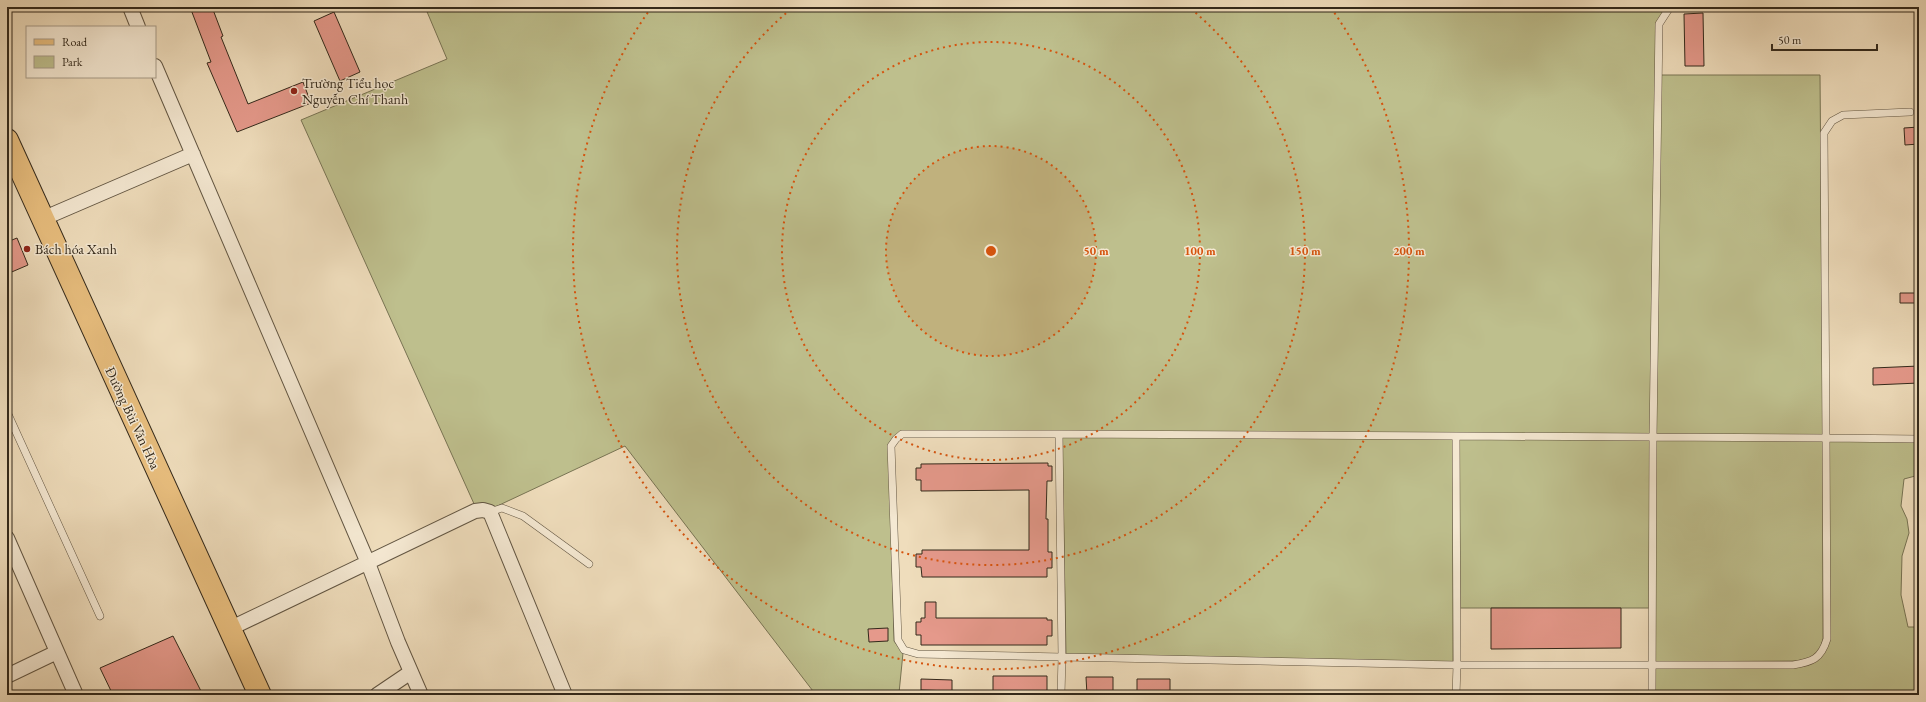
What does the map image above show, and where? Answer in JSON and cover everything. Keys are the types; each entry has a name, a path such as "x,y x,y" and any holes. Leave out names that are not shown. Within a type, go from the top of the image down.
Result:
{"main road":[{"name":"Đường Bùi Văn Hòa","path":"7,140 260,695"}],"street":[{"path":"130,7 138,26"},
{"path":"156,68 368,563 398,642 421,695"},
{"path":"42,219 193,154"},
{"path":"229,629 475,511 483,510 490,512 565,695"},
{"path":"7,538 76,695"},
{"path":"7,676 57,652"},
{"path":"377,695 411,672"}],"lane":[{"path":"1652,695 1653,437 1659,24 1670,7"},
{"path":"1910,112 1843,115 1832,121 1824,133 1826,438 1827,639 1824,648 1819,655 1809,662 1793,665 1457,665 918,654 904,650 898,640 891,446 902,434 1060,434 1826,438 1919,439"},
{"path":"7,412 100,616"},
{"path":"1060,434 1061,695"},
{"path":"1456,436 1456,695"},
{"path":"490,512 502,508 523,516 589,564"}],"green space":[{"path":"425,7 1666,7 1656,24 1650,434 902,431 889,445 894,641 903,653 899,693 895,695 816,695 625,446 493,508 475,506 301,120 447,59"},
{"path":"1661,75 1820,75 1823,435 1656,434"},
{"path":"1062,437 1453,439 1453,662 1066,654"},
{"path":"1459,439 1650,440 1649,608 1460,608"},
{"path":"1656,440 1823,441 1823,639 1817,653 1814,656 1795,661 1655,662"},
{"path":"1829,441 1919,442 1919,475 1904,479 1901,506 1907,519 1909,533 1902,556 1901,595 1908,627 1919,627 1919,695 1655,695 1655,668 1793,668 1812,663 1821,657 1825,652 1830,639"}],"building":[{"path":"190,7 212,7 223,36 221,37 248,104 303,82 311,103 237,132 207,63 211,62"},
{"path":"334,12 360,72 340,81 314,21"},
{"path":"1703,13 1704,66 1685,66 1684,14"},
{"path":"1919,127 1919,144 1905,145 1904,128"},
{"path":"17,238 28,265 7,274 7,242"},
{"path":"1900,293 1919,293 1919,303 1900,303"},
{"path":"1919,366 1919,383 1873,385 1873,368"},
{"path":"1048,463 1048,466 1052,466 1052,481 1047,481 1046,519 1048,519 1048,552 1052,552 1052,568 1047,568 1047,577 922,577 921,567 916,567 916,554 922,554 922,550 1029,550 1029,490 921,491 921,480 916,480 916,468 921,468 921,464"},
{"path":"925,602 936,602 936,618 1047,618 1047,620 1052,620 1052,636 1047,636 1047,645 921,645 921,635 916,635 916,622 921,622 921,618 925,618"},
{"path":"1491,608 1621,608 1621,648 1491,649"},
{"path":"888,628 888,641 869,642 868,629"},
{"path":"173,636 203,695 113,695 100,668"},
{"path":"993,676 1047,676 1047,695 993,695"},
{"path":"1086,677 1113,677 1113,695 1087,695"},
{"path":"921,679 952,680 952,691 921,690"},
{"path":"1137,679 1170,679 1170,694 1137,694"}],"place":[{"name":"Trường Tiểu học Nguyễn Chí Thanh","path":"294,91"},
{"name":"Bách hóa Xanh","path":"27,249"}]}
